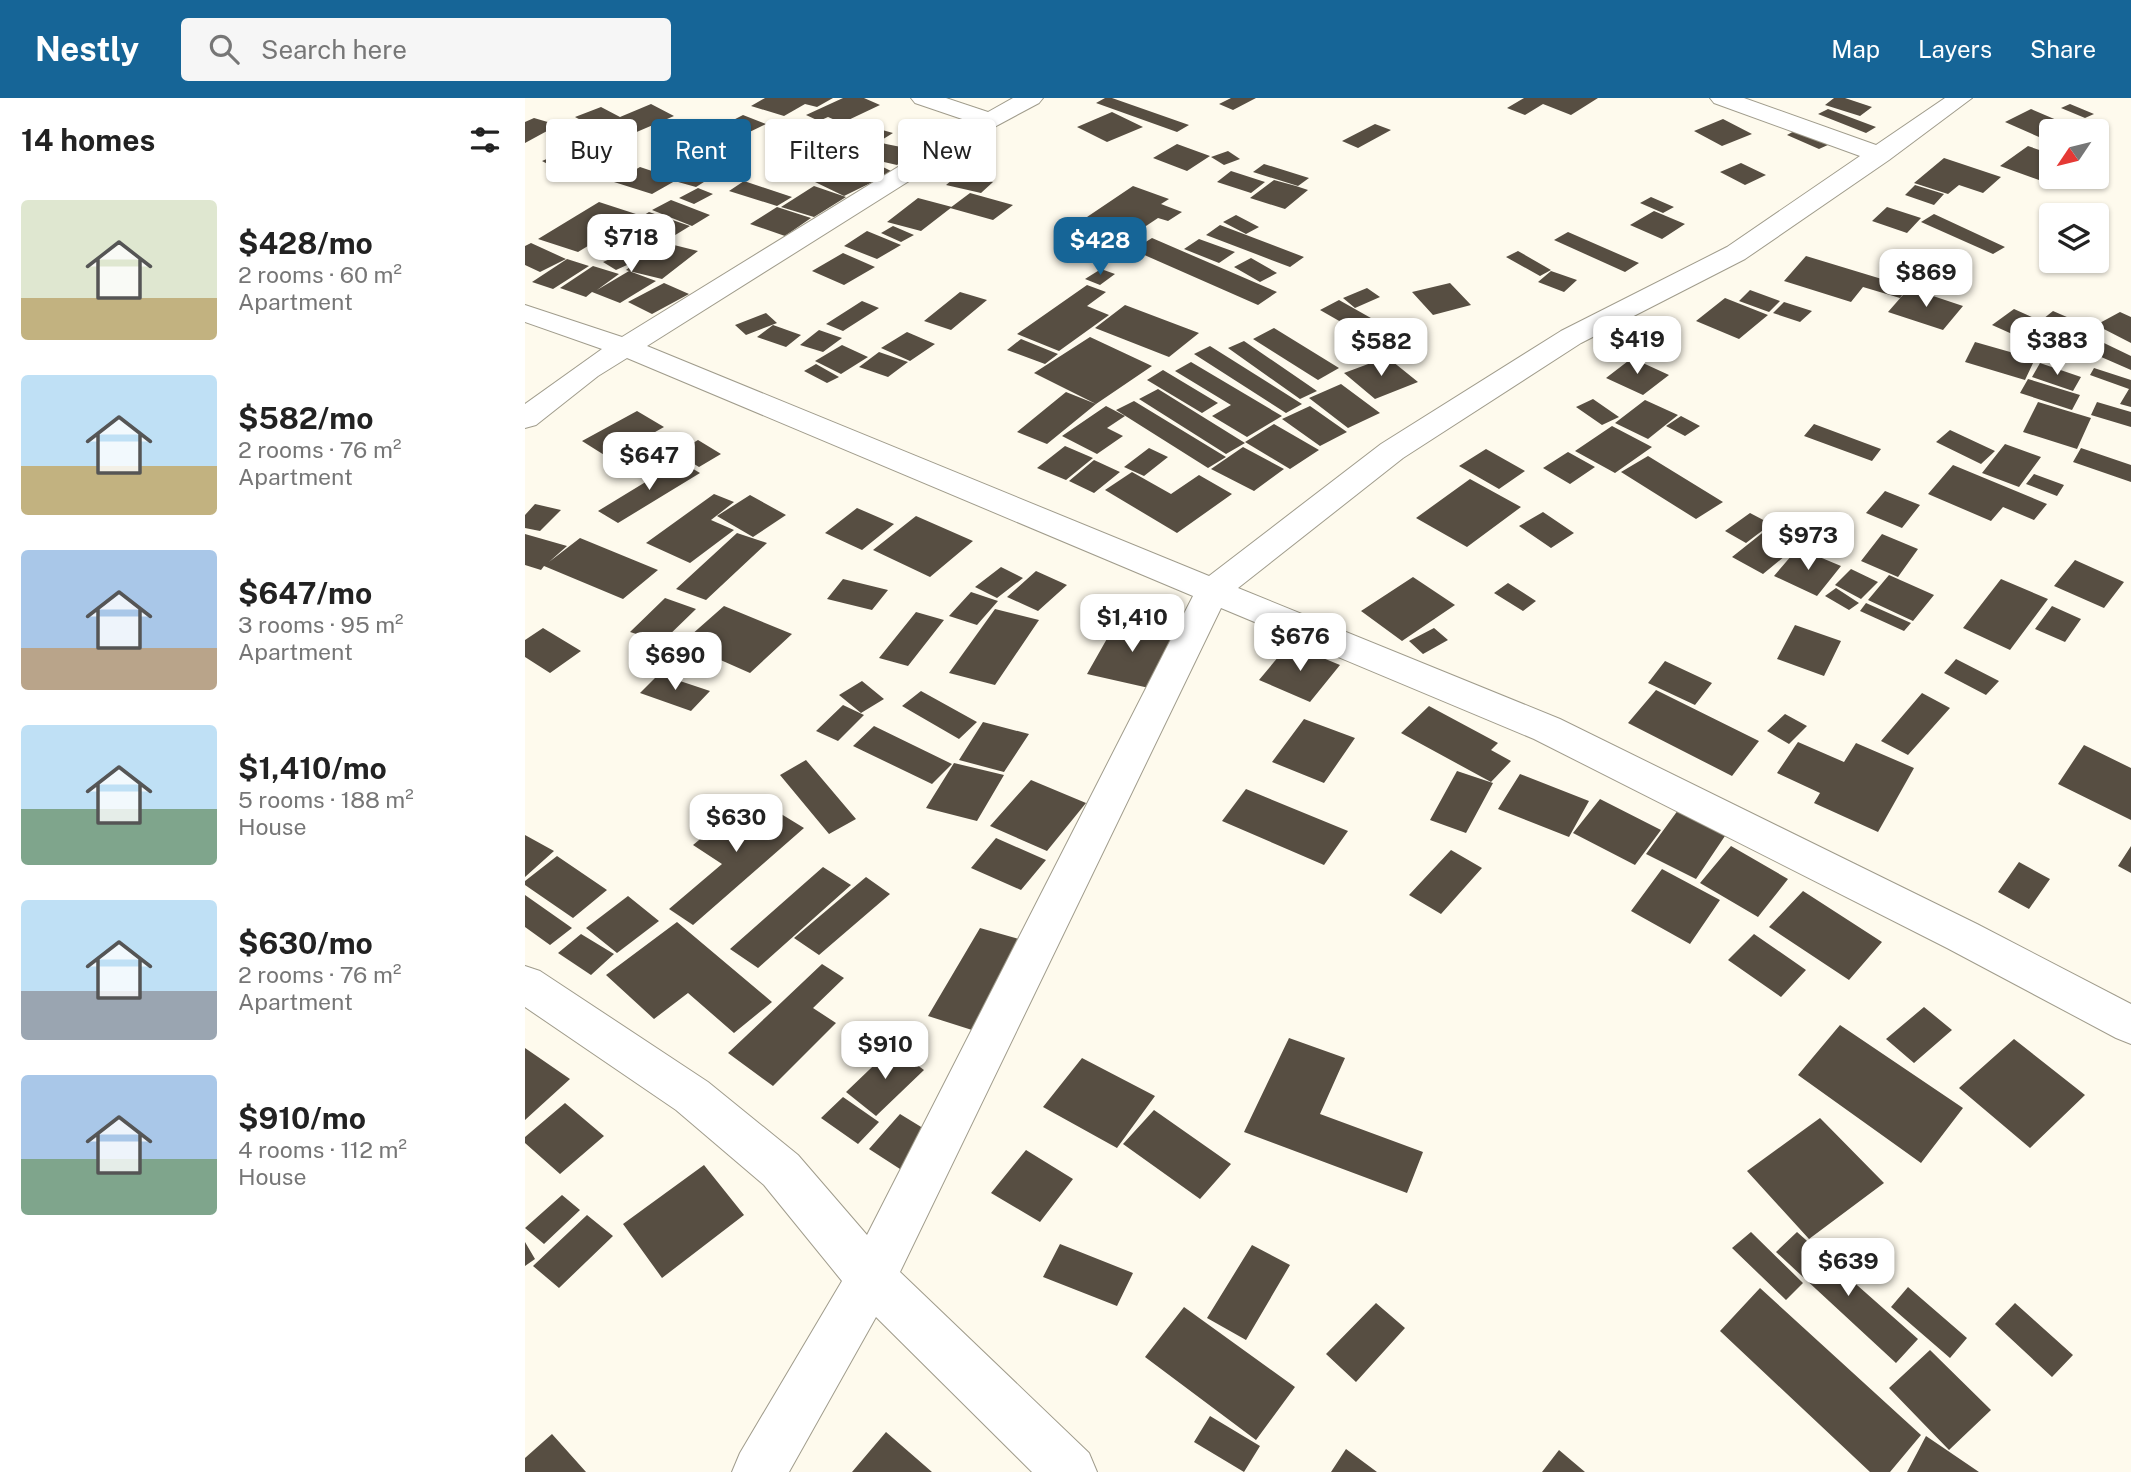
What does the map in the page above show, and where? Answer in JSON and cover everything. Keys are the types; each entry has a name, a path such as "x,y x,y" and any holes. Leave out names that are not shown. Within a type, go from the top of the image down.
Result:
{"street":[{"path":"923,98 987,119"},
{"path":"992,119 1031,98"},
{"path":"1722,98 1880,155"},
{"path":"759,1472 871,1278 1212,591 1392,451 1571,337 1736,253 1959,98"},
{"path":"525,419 588,370 898,177"},
{"path":"525,313 624,347 1547,729 1962,936 2131,1024"},
{"path":"525,984 692,1096 781,1170 871,1278 1070,1472"}],"building":[{"path":"765,98 833,98 817,107 805,104 784,116 751,106"},
{"path":"843,98 864,98 880,105 850,119 815,119 806,115"},
{"path":"1112,98 1189,125 1177,132 1096,103"},
{"path":"1231,98 1256,98 1233,110 1219,104"},
{"path":"1524,98 1598,98 1571,115 1543,104 1525,115 1507,108"},
{"path":"1834,98 1845,98 1872,107 1860,116 1825,105"},
{"path":"651,104 674,116 651,119 651,126 637,132 637,119 575,117 601,107 620,117"},
{"path":"2070,104 2094,114 2085,118 2061,108"},
{"path":"1828,109 1876,127 1866,133 1818,114"},
{"path":"2031,109 2054,119 2039,119 2039,137 2005,122"},
{"path":"1112,112 1143,127 1107,142 1077,127"},
{"path":"743,115 765,124 751,131 751,119 735,119"},
{"path":"534,118 546,122 546,132 525,143 525,122"},
{"path":"1723,119 1752,134 1722,146 1694,131"},
{"path":"1375,124 1391,130 1358,148 1342,141"},
{"path":"1798,129 1830,144 1819,149 1787,135"},
{"path":"884,130 893,133 884,139"},
{"path":"884,143 898,146 897,165 884,162"},
{"path":"1177,144 1210,156 1187,171 1153,158"},
{"path":"2028,146 2039,150 2039,180 2000,166"},
{"path":"1228,151 1240,159 1224,165 1211,157"},
{"path":"1944,158 2001,177 1983,193 1959,185 1948,194 1914,183"},
{"path":"1741,163 1766,175 1745,185 1720,172"},
{"path":"1264,164 1309,178 1298,186 1253,172"},
{"path":"640,167 651,171 651,182 673,182 652,194 614,182 637,182 637,169"},
{"path":"884,168 893,172 884,176"},
{"path":"1231,171 1265,182 1251,193 1217,182"},
{"path":"1274,180 1308,190 1285,209 1250,198"},
{"path":"678,182 704,182 696,187"},
{"path":"747,182 792,197 777,206 729,191"},
{"path":"815,182 873,182 844,196"},
{"path":"950,182 993,182 981,193 946,185"},
{"path":"1915,185 1944,194 1934,205 1905,195"},
{"path":"814,186 846,197 814,217 781,207"},
{"path":"1133,186 1169,199 1161,204 1182,212 1168,221 1158,218 1134,234 1087,217"},
{"path":"698,188 713,194 694,204 679,198"},
{"path":"970,193 1013,205 993,220 950,208"},
{"path":"1651,197 1674,207 1663,213 1640,203"},
{"path":"918,198 952,207 921,231 887,222"},
{"path":"671,200 710,215 692,226 652,210"},
{"path":"599,202 639,215 578,252 538,239"},
{"path":"777,207 811,218 785,236 750,224"},
{"path":"1887,207 1921,218 1907,233 1872,221"},
{"path":"1654,211 1685,224 1662,239 1630,225"},
{"path":"649,212 690,226 672,237 631,223"},
{"path":"1934,214 2005,247 1993,254 1921,222"},
{"path":"1236,215 1259,227 1246,234 1223,222"},
{"path":"1220,225 1304,257 1290,267 1206,235"},
{"path":"893,226 914,235 901,242 881,233"},
{"path":"867,231 901,245 877,259 844,246"},
{"path":"1568,232 1639,263 1625,272 1554,240"},
{"path":"1152,238 1277,292 1258,305 1133,250"},
{"path":"1199,239 1235,252 1219,263 1184,249"},
{"path":"662,242 698,251 662,279 626,270"},
{"path":"531,243 566,259 540,272 525,265 525,246"},
{"path":"1518,251 1551,270 1540,276 1506,257"},
{"path":"626,252 638,260 616,270 603,262"},
{"path":"843,253 875,267 844,285 812,271"},
{"path":"1806,256 1908,287 1900,298 1863,287 1851,302 1784,281"},
{"path":"1251,258 1277,273 1260,282 1234,267"},
{"path":"567,259 589,266 553,289 532,282"},
{"path":"593,266 619,274 597,290 629,271 656,281 620,303 592,292 586,297 560,288"},
{"path":"1101,269 1115,274 1100,285 1085,279"},
{"path":"1551,271 1577,280 1564,292 1538,282"},
{"path":"664,283 689,294 652,314 628,302"},
{"path":"1450,283 1471,305 1433,315 1412,292"},
{"path":"1087,285 1106,292 1087,306 1109,315 1059,351 1017,334"},
{"path":"1367,288 1380,297 1355,308 1343,298"},
{"path":"1909,288 1963,306 1943,330 1888,312"},
{"path":"1750,290 1780,301 1769,312 1739,301"},
{"path":"960,292 987,300 951,330 924,321"},
{"path":"1725,298 1768,315 1739,339 1696,321"},
{"path":"1339,300 1401,335 1383,346 1320,310"},
{"path":"862,301 879,308 843,331 826,324"},
{"path":"1784,302 1812,311 1800,322 1773,313"},
{"path":"1125,305 1199,333 1169,357 1095,328"},
{"path":"2014,309 2063,331 2041,347 1992,325"},
{"path":"2053,311 2083,324 2073,332 2043,319"},
{"path":"2120,312 2131,317 2131,343 2096,325"},
{"path":"766,313 777,323 746,335 735,325"},
{"path":"773,325 801,335 786,347 757,337"},
{"path":"1274,328 1339,368 1318,380 1253,339"},
{"path":"819,330 842,338 823,352 800,345"},
{"path":"907,332 935,344 910,361 881,348"},
{"path":"1090,337 1152,366 1096,404 1034,373"},
{"path":"1021,339 1058,354 1045,364 1007,350"},
{"path":"1244,341 1317,391 1300,399 1228,348"},
{"path":"1975,342 2035,359 2025,380 1965,362"},
{"path":"2104,343 2131,356 2131,370 2092,353"},
{"path":"842,345 868,357 841,374 815,361"},
{"path":"1210,346 1302,404 1286,413 1194,354"},
{"path":"879,352 908,362 888,377 859,367"},
{"path":"1387,357 1418,382 1375,399 1344,373"},
{"path":"1632,358 1669,375 1643,395 1606,378"},
{"path":"1191,362 1282,416 1247,437 1212,416 1231,405 1175,371"},
{"path":"2040,363 2081,377 2073,391 2032,377"},
{"path":"816,364 839,377 827,383 804,371"},
{"path":"2094,368 2131,380 2131,407 2120,404 2129,389 2090,375"},
{"path":"1163,370 1218,403 1202,413 1147,380"},
{"path":"2028,379 2080,395 2072,410 2020,393"},
{"path":"1341,384 1380,413 1348,428 1309,398"},
{"path":"1158,389 1245,443 1226,454 1139,399"},
{"path":"1066,392 1096,404 1047,444 1017,432"},
{"path":"1593,399 1619,417 1602,425 1576,407"},
{"path":"1645,400 1678,415 1648,439 1615,423"},
{"path":"1134,401 1226,457 1208,468 1116,410"},
{"path":"2038,402 2091,418 2077,449 2023,432"},
{"path":"2097,402 2131,412 2131,427 2091,415"},
{"path":"1106,406 1125,416 1107,428 1123,436 1097,454 1062,436"},
{"path":"1310,406 1347,432 1320,446 1282,419"},
{"path":"637,411 664,427 609,458 582,441"},
{"path":"1681,416 1700,426 1685,436 1666,426"},
{"path":"1274,424 1319,450 1290,469 1245,442"},
{"path":"1814,424 1881,449 1872,461 1804,436"},
{"path":"1612,426 1652,447 1615,473 1575,451"},
{"path":"1950,430 1995,451 1981,464 1936,442"},
{"path":"698,440 721,454 699,467 676,453"},
{"path":"2005,444 2041,457 2019,487 1982,473"},
{"path":"1065,446 1093,458 1066,480 1037,468"},
{"path":"1243,447 1284,469 1254,491 1211,469"},
{"path":"1149,448 1168,457 1144,476 1124,467"},
{"path":"2081,448 2131,465 2131,482 2073,462"},
{"path":"1486,449 1525,471 1499,489 1459,466"},
{"path":"1568,452 1595,467 1570,484 1543,468"},
{"path":"1648,456 1723,502 1696,519 1621,472"},
{"path":"1094,460 1120,472 1094,493 1069,481"},
{"path":"680,461 700,473 618,523 598,511"},
{"path":"1953,465 2047,504 2034,520 2003,507 1991,521 1928,494"},
{"path":"1132,472 1171,494 1199,475 1232,494 1177,533 1105,490"},
{"path":"2034,474 2064,485 2057,496 2026,484"},
{"path":"1470,479 1521,507 1467,547 1416,518"},
{"path":"1885,491 1920,505 1902,528 1866,513"},
{"path":"714,494 734,502 711,520 734,530 690,563 646,543"},
{"path":"750,495 786,515 753,537 717,516"},
{"path":"535,504 561,510 540,531 525,528 525,515"},
{"path":"857,508 894,524 862,550 825,533"},
{"path":"1543,512 1574,533 1551,548 1519,526"},
{"path":"1750,513 1771,524 1746,543 1725,531"},
{"path":"916,516 973,541 930,577 873,550"},
{"path":"1766,530 1796,547 1763,574 1732,557"},
{"path":"737,533 767,543 706,600 676,589"},
{"path":"525,534 567,546 549,562 580,538 658,570 623,599 544,566 541,570 525,565"},
{"path":"1882,534 1918,549 1898,577 1861,561"},
{"path":"1798,548 1841,566 1817,596 1774,576"},
{"path":"2075,560 2124,582 2104,608 2054,586"},
{"path":"1001,567 1023,578 997,598 975,587"},
{"path":"1851,569 1878,582 1861,599 1835,585"},
{"path":"1036,571 1067,585 1038,611 1007,597"},
{"path":"1889,575 1934,595 1913,621 1868,600"},
{"path":"1413,577 1455,605 1402,641 1361,611"},
{"path":"843,579 888,590 872,610 827,599"},
{"path":"2001,579 2048,599 2010,650 1963,628"},
{"path":"1508,583 1536,601 1523,611 1494,593"},
{"path":"1836,588 1859,603 1849,610 1825,596"},
{"path":"971,592 998,601 977,625 949,616"},
{"path":"665,598 696,609 662,642 630,632"},
{"path":"1866,603 1911,623 1904,631 1860,611"},
{"path":"724,606 792,634 750,673 682,643"},
{"path":"2052,606 2081,619 2065,642 2035,629"},
{"path":"995,609 1039,620 995,685 949,673"},
{"path":"916,612 944,620 908,666 879,658"},
{"path":"1117,621 1177,634 1149,688 1087,674"},
{"path":"1795,625 1841,641 1824,676 1777,659"},
{"path":"543,628 581,651 550,673 525,657 525,640"},
{"path":"1434,628 1448,640 1423,654 1409,641"},
{"path":"1289,644 1340,665 1310,702 1259,680"},
{"path":"1956,659 1999,681 1986,695 1944,673"},
{"path":"1665,661 1712,683 1695,705 1648,683"},
{"path":"659,674 710,691 691,711 640,693"},
{"path":"862,681 884,699 861,713 839,695"},
{"path":"1656,690 1759,741 1732,776 1628,723"},
{"path":"921,691 977,722 959,739 902,706"},
{"path":"1922,693 1950,708 1908,755 1881,741"},
{"path":"843,705 864,715 838,741 816,731"},
{"path":"1429,706 1498,743 1491,750 1511,761 1491,782 1401,733"},
{"path":"1785,714 1807,726 1789,744 1767,731"},
{"path":"1304,719 1355,738 1324,783 1272,762"},
{"path":"983,722 1029,734 1004,772 959,760"},
{"path":"874,726 952,764 932,784 853,746"},
{"path":"1798,742 1844,762 1856,743 1914,768 1878,832 1814,803 1820,793 1777,773"},
{"path":"2084,745 2131,768 2131,820 2058,784"},
{"path":"806,760 856,819 829,834 780,775"},
{"path":"954,763 1004,775 977,821 926,808"},
{"path":"1457,771 1493,783 1466,833 1430,820"},
{"path":"1520,774 1589,801 1569,837 1498,809"},
{"path":"1031,780 1086,803 1047,851 990,826"},
{"path":"1246,789 1348,831 1324,865 1222,821"},
{"path":"752,796 804,828 693,925 669,909 722,864 693,845"},
{"path":"1600,799 1661,830 1635,865 1573,833"},
{"path":"1681,806 1729,830 1696,879 1646,854"},
{"path":"525,835 554,851 525,877"},
{"path":"996,838 1046,860 1021,890 971,868"},
{"path":"1731,846 1788,879 1758,917 1700,883"},
{"path":"2131,846 2131,873 2118,866"},
{"path":"1451,850 1482,868 1441,914 1409,895"},
{"path":"557,856 607,890 573,918 525,885 525,881"},
{"path":"2019,862 2050,879 2029,909 1998,892"},
{"path":"823,867 851,885 758,968 730,949"},
{"path":"1662,869 1720,900 1690,944 1631,911"},
{"path":"866,877 890,894 819,955 794,938"},
{"path":"1803,891 1882,942 1849,980 1769,927"},
{"path":"525,895 572,928 550,945 525,927"},
{"path":"628,896 659,921 617,953 586,928"},
{"path":"677,922 772,1002 734,1033 688,993 654,1019 606,975"},
{"path":"980,928 1022,940 972,1030 928,1016"},
{"path":"581,934 614,954 591,975 558,953"},
{"path":"1754,934 1806,970 1781,997 1728,960"},
{"path":"822,964 844,978 813,1008 836,1023 773,1086 728,1053"},
{"path":"1924,1007 1952,1030 1914,1063 1886,1039"},
{"path":"1840,1025 1963,1108 1921,1163 1798,1075"},
{"path":"1289,1038 1345,1058 1320,1114 1423,1152 1407,1193 1244,1132"},
{"path":"2014,1039 2085,1095 2030,1148 1959,1088"},
{"path":"893,1047 924,1070 876,1116 846,1092"},
{"path":"525,1048 570,1079 525,1120"},
{"path":"1082,1058 1155,1096 1117,1148 1043,1107"},
{"path":"843,1097 879,1122 858,1144 821,1118"},
{"path":"565,1103 604,1136 560,1174 525,1143 525,1137"},
{"path":"1154,1110 1231,1164 1200,1199 1123,1144"},
{"path":"900,1114 931,1133 900,1169 869,1149"},
{"path":"1820,1118 1884,1183 1809,1239 1747,1171"},
{"path":"1026,1150 1073,1179 1040,1222 991,1193"},
{"path":"704,1165 744,1215 662,1278 623,1224"},
{"path":"562,1195 580,1210 544,1244 525,1228"},
{"path":"587,1215 613,1236 559,1288 533,1266"},
{"path":"1751,1232 1803,1283 1786,1300 1732,1248"},
{"path":"1797,1232 1918,1339 1896,1363 1776,1252"},
{"path":"525,1242 535,1259 525,1266"},
{"path":"1060,1244 1133,1273 1117,1306 1043,1277"},
{"path":"1252,1245 1290,1265 1246,1340 1207,1318"},
{"path":"1908,1287 1967,1338 1950,1358 1891,1307"},
{"path":"1760,1288 1921,1435 1890,1472 1870,1472 1720,1331"},
{"path":"1376,1303 1405,1328 1356,1382 1326,1354"},
{"path":"2015,1303 2073,1355 2052,1377 1995,1324"},
{"path":"1184,1307 1295,1387 1256,1440 1145,1357"},
{"path":"1930,1350 1991,1410 1949,1450 1889,1388"},
{"path":"1210,1416 1260,1446 1244,1472 1194,1442"},
{"path":"886,1432 932,1472 852,1472"},
{"path":"552,1434 586,1472 525,1472 525,1458"},
{"path":"1926,1436 1979,1472 1907,1472"},
{"path":"1346,1449 1377,1472 1331,1472"},
{"path":"1559,1450 1585,1472 1542,1472"}]}
